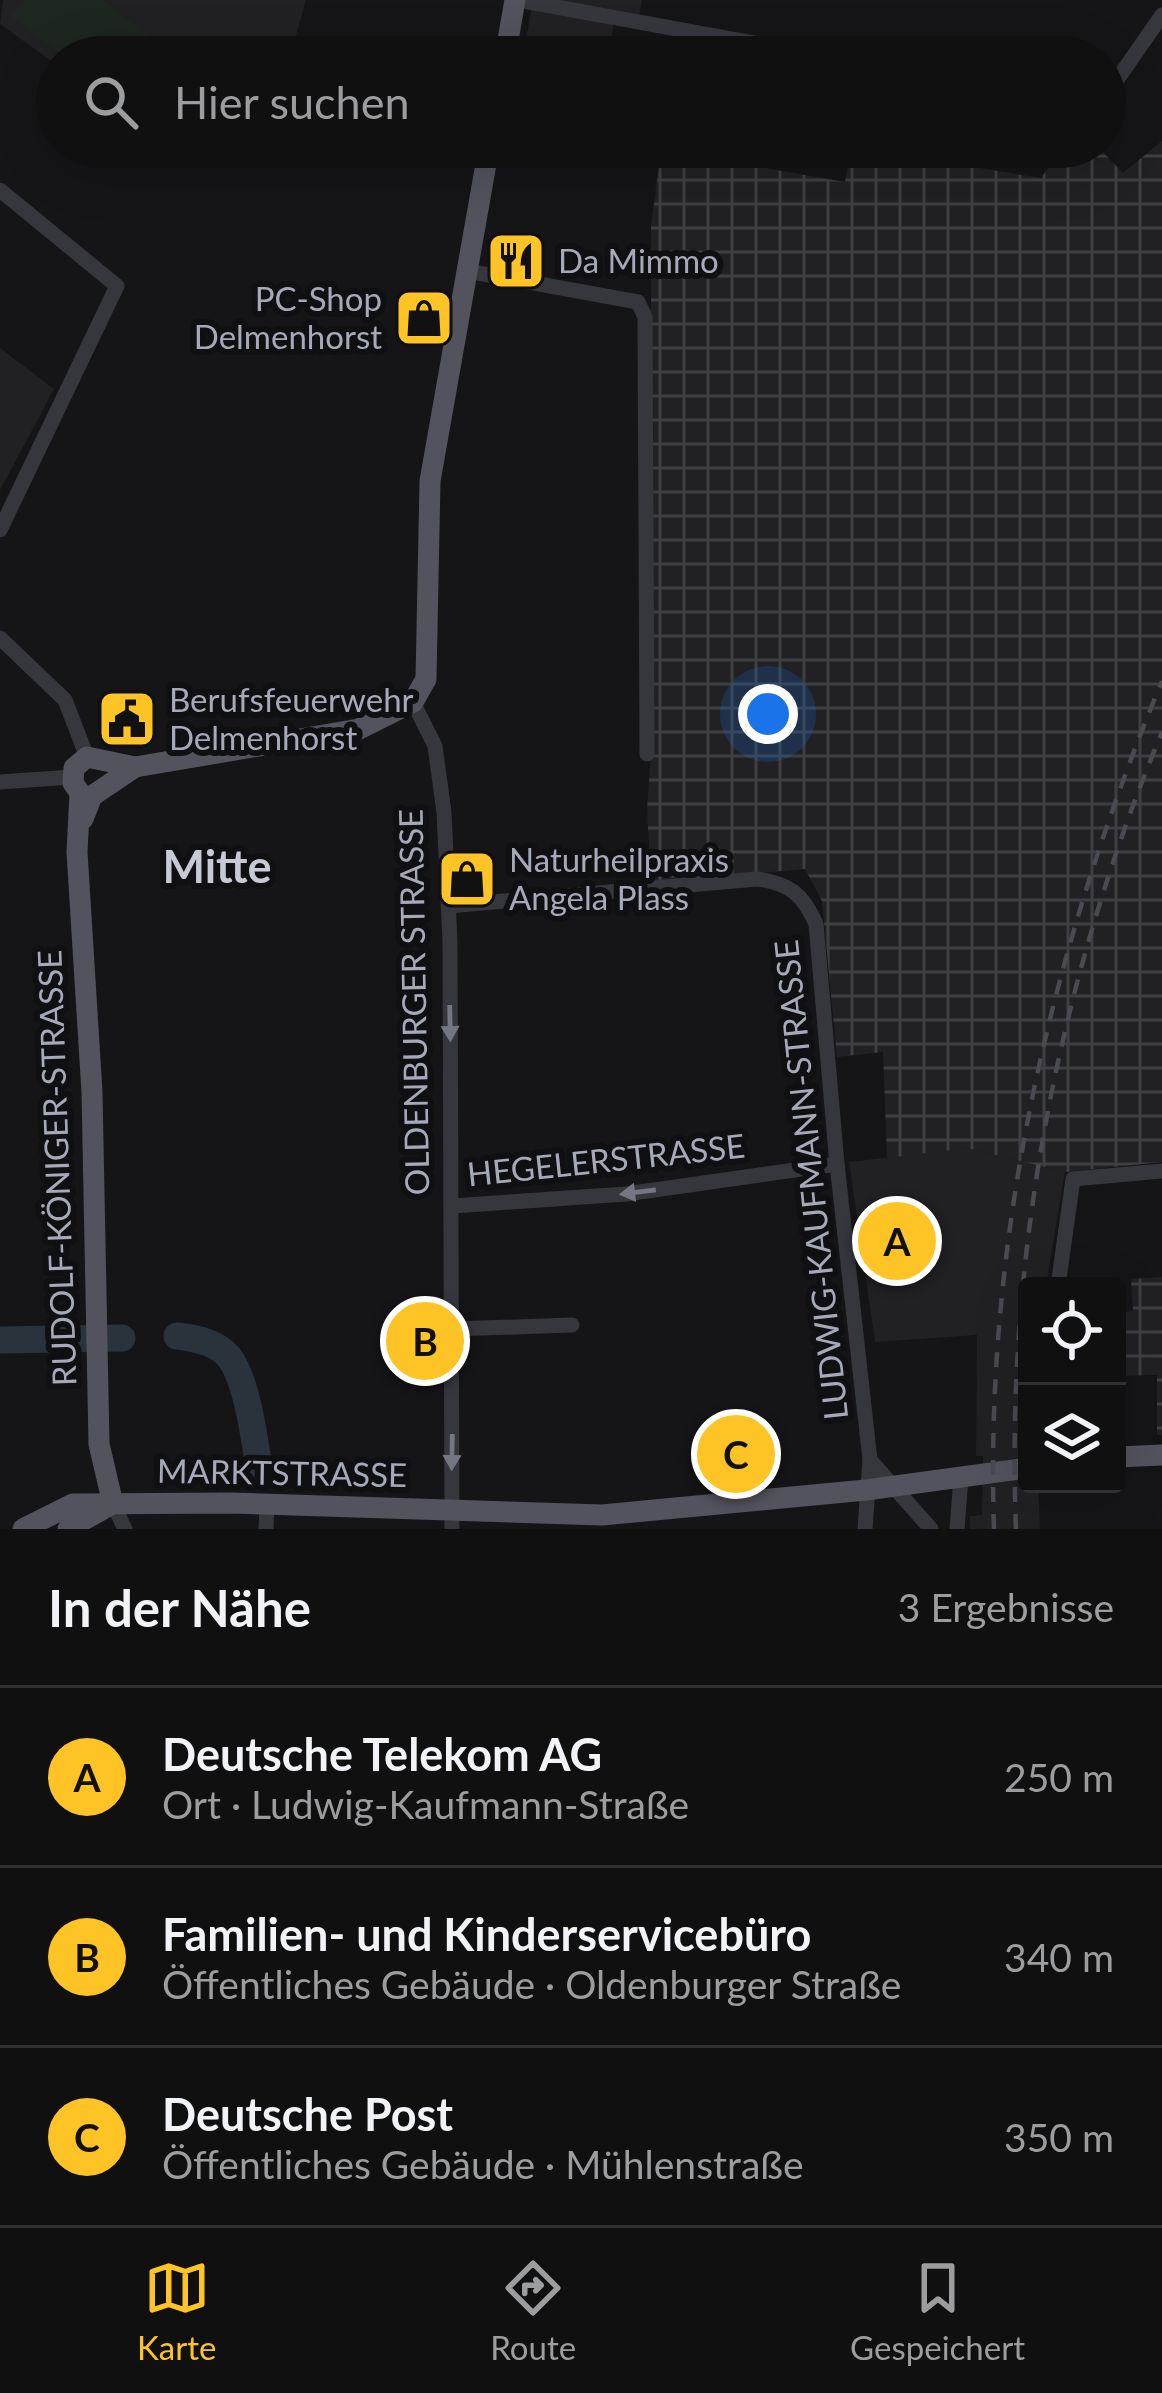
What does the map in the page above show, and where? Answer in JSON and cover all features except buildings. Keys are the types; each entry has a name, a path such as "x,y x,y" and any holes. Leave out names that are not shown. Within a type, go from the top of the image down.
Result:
{"main road":[{"path":"509,36 517,0"},
{"path":"91,779 135,767 359,729 413,702 426,679 430,481 485,168"},
{"name":"RUDOLF-KÖNIGER-STRASSE","path":"91,779 79,829 78,886 93,1112 99,1444 113,1504"},
{"path":"1126,1457 1162,1455"},
{"name":"MARKTSTRASSE","path":"22,1529 74,1504 257,1504 451,1519 602,1522 1018,1469"},
{"path":"68,1529 113,1504"}],"street":[{"path":"517,0 715,36"},
{"path":"1126,67 1162,15"},
{"path":"0,190 117,286 0,530"},
{"path":"467,271 638,302 645,317 647,754"},
{"path":"0,638 65,700 91,779 0,782"},
{"name":"OLDENBURGER STRASSE","path":"413,702 428,725 439,762 448,906 451,1519"},
{"name":"LUDWIG-KAUFMANN-STRASSE","path":"448,906 757,879 797,891 816,924 870,1460 865,1529"},
{"name":"HEGELERSTRASSE","path":"452,1206 626,1194 837,1164"},
{"path":"1059,1277 1073,1179 1162,1171"},
{"path":"453,1329 572,1325"},
{"name":"LUDWIG-KAUFMANN-STRASSE","path":"870,1460 931,1529"},
{"path":"957,1529 962,1478"},
{"path":"113,1504 125,1529"},
{"path":"257,1504 266,1529"}],"shaded area":[{"path":"3,0 306,0 296,36 36,36 36,50 0,24"},
{"path":"23,0 103,0 149,36 37,36 11,16"},
{"path":"533,0 642,0 639,17 615,13 612,36 527,36"},
{"path":"1162,141 1162,1162 1065,1172 967,1148 887,1158 883,1052 837,1057 822,901 805,869 651,882 647,809 651,753 651,225 659,168 764,168 845,182 847,168 980,168 1041,178 1048,168 1118,168 1123,173"},
{"path":"0,348 54,389 0,490"},
{"path":"967,1148 1065,1172 1048,1277 1018,1277 1018,1493 1038,1493 1040,1529 970,1529 970,1516 982,1515 983,1456 976,1456 977,1335 875,1342 849,1162"},
{"path":"1162,1277 1162,1435 1157,1435 1157,1375 1126,1376 1126,1312 1133,1311 1131,1279"}],"waterway":[{"path":"177,1336 212,1344 229,1357 245,1394 259,1467"},
{"path":"0,1340 122,1338"}],"railway":[{"path":"994,1529 1000,1311 1033,1096 1088,885 1162,681"},
{"path":"1016,1529 1020,1325 1046,1122 1094,923 1162,732"}],"place":[{"name":"Da Mimmo","path":"516,261"},
{"name":"PC-Shop Delmenhorst","path":"424,318"},
{"name":"Berufsfeuerwehr Delmenhorst","path":"127,719"},
{"name":"Naturheilpraxis Angela Plass","path":"467,879"},
{"name":"Deutsche Telekom AG","path":"897,1241"},
{"name":"Familien- und Kinderservicebüro","path":"425,1341"},
{"name":"Deutsche Post","path":"736,1454"}],"district":[{"name":"Mitte","path":"217,867"}]}
